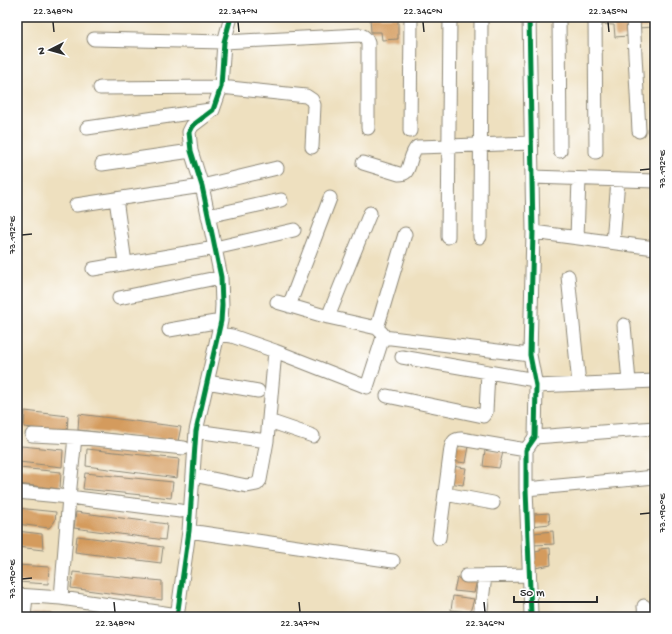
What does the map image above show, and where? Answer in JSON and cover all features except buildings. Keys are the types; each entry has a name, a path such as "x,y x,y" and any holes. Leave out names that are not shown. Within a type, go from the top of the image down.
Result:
{"street":[{"path":"24,617 22,596 61,598 178,616 189,531 196,431 221,321 222,305 221,277 202,186 191,151 189,132 192,126 212,110 221,87 224,42 231,17"},
{"path":"410,17 410,131"},
{"path":"448,236 450,17"},
{"path":"480,237 481,17"},
{"path":"529,17 533,232 530,355 536,383 535,437 526,450 531,614"},
{"path":"559,17 560,151"},
{"path":"595,17 596,152"},
{"path":"634,17 639,131"},
{"path":"94,39 224,42 361,35 367,39 368,43 368,128"},
{"path":"100,88 221,87 306,96 312,100 314,105 312,146"},
{"path":"87,128 212,110"},
{"path":"363,163 403,174 406,171 414,150 417,147 531,143"},
{"path":"102,164 191,151"},
{"path":"76,205 202,186 277,168"},
{"path":"532,177 655,181"},
{"path":"577,238 579,179"},
{"path":"613,242 618,180"},
{"path":"330,198 283,304 380,333 530,355"},
{"path":"116,199 124,264"},
{"path":"208,216 281,200"},
{"path":"328,317 370,213"},
{"path":"93,269 215,248 294,230"},
{"path":"533,232 655,248"},
{"path":"218,334 232,336 275,350 367,387 405,234"},
{"path":"568,276 579,384"},
{"path":"119,298 221,277"},
{"path":"168,330 221,321"},
{"path":"624,325 629,382"},
{"path":"193,475 247,486 257,484 260,480 267,441 275,350"},
{"path":"402,357 488,372 536,383 579,384 655,381"},
{"path":"387,396 483,416 486,412 488,372"},
{"path":"207,382 258,391"},
{"path":"269,421 313,436"},
{"path":"535,437 655,428"},
{"path":"196,431 267,441"},
{"path":"32,434 184,448"},
{"path":"61,598 75,437"},
{"path":"439,538 453,442 456,439 461,439 526,450"},
{"path":"526,489 655,477"},
{"path":"17,492 180,511"},
{"path":"445,494 493,503"},
{"path":"189,531 393,561"},
{"path":"466,576 530,575"},
{"path":"480,617 485,576"}],"cycle path":[{"path":"177,617 189,531 196,431 221,321 222,305 221,277 202,186 191,151 189,132 192,126 213,110 221,87 224,42 231,17"},
{"path":"529,17 533,232 530,355 536,386 535,437 526,450 531,614"}]}
